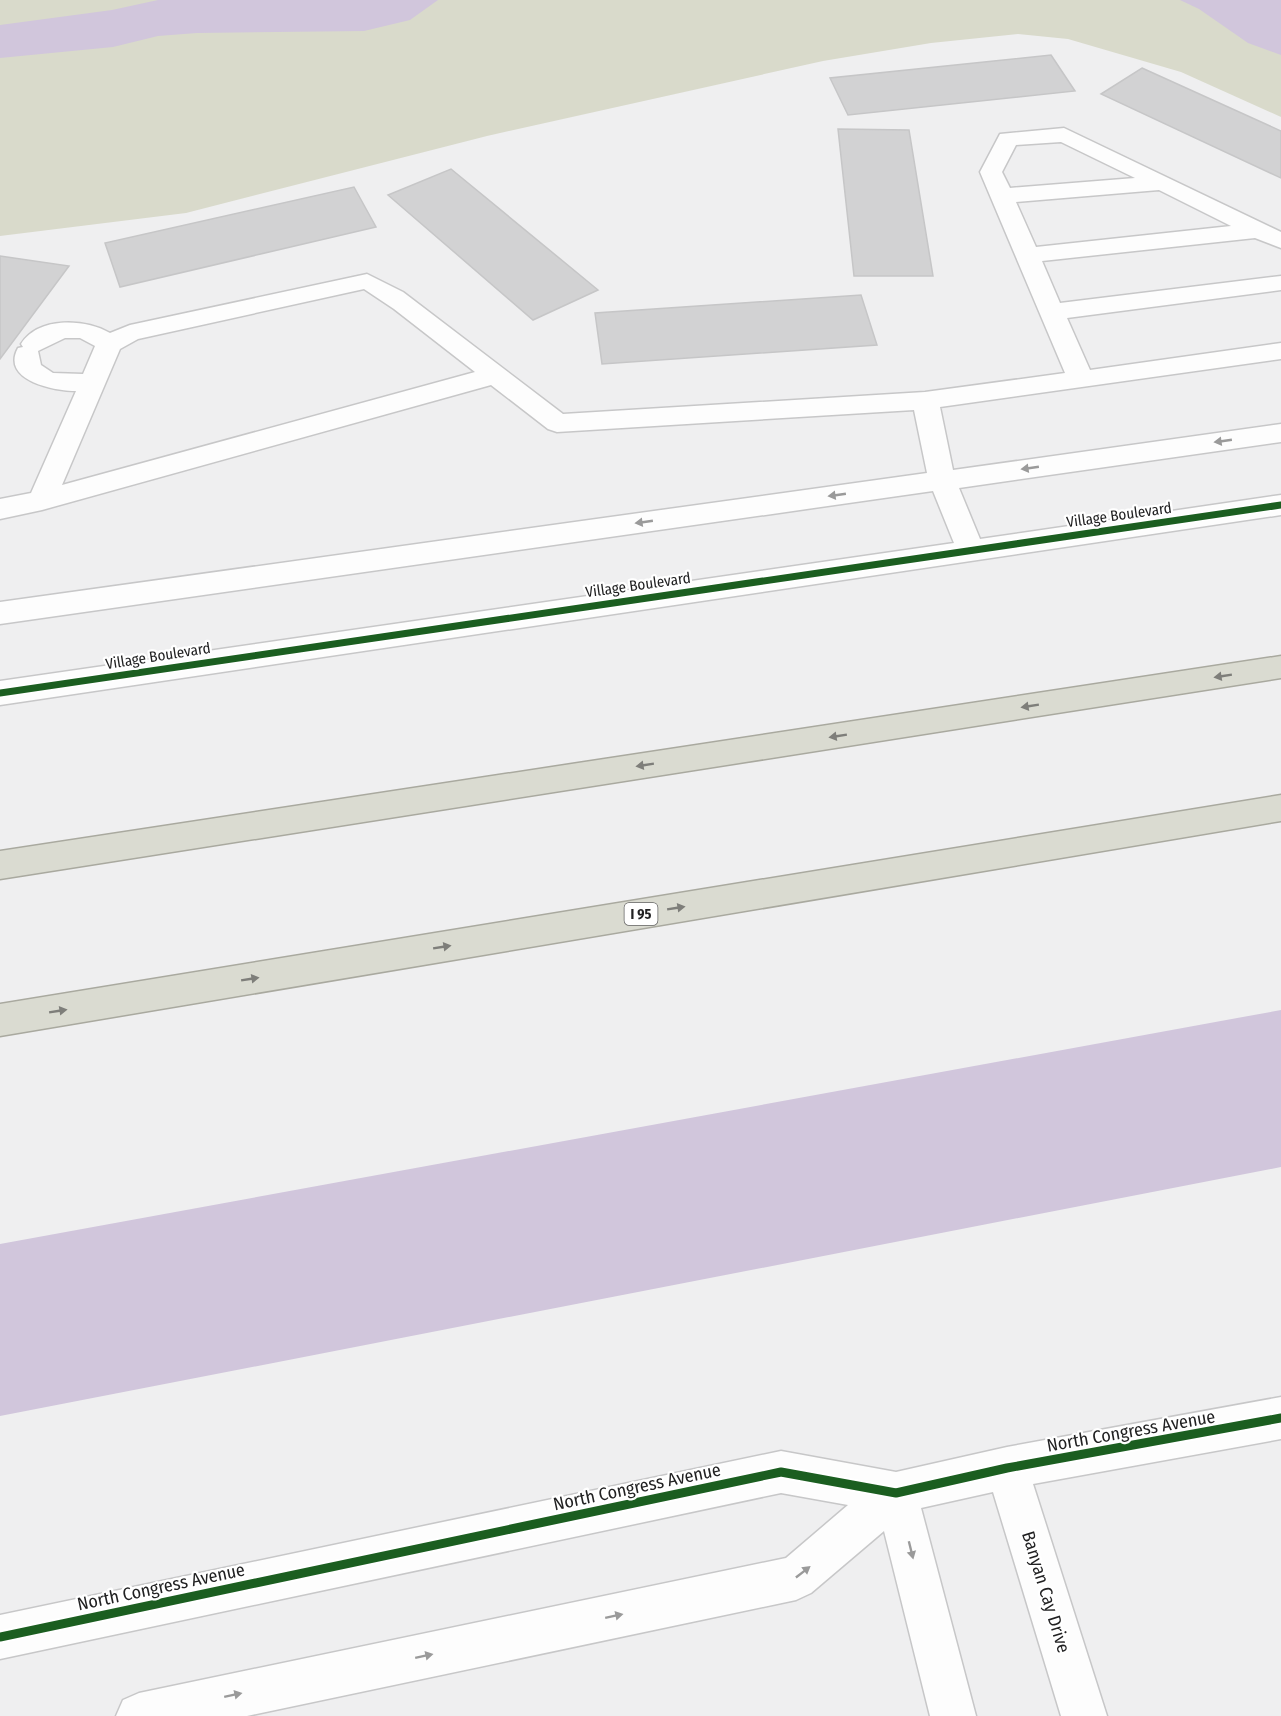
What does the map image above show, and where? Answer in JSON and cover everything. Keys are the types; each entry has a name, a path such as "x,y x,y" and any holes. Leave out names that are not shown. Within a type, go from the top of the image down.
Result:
{"highway":[{"path":"0,865 1281,667"},
{"name":"I 95","path":"0,1020 1281,808"}],"street":[{"path":"1081,379 991,172 1008,138 1064,135 1281,242"},
{"path":"1001,196 1162,183"},
{"path":"1027,255 1259,230"},
{"path":"42,500 109,344 130,333 367,281 383,288 557,423 925,401 1281,351"},
{"path":"1052,312 1281,283"},
{"path":"91,383 46,381 33,374 26,363 31,349 47,336 77,329 92,332 109,344"},
{"path":"0,509 42,500 495,375"},
{"path":"925,401 942,480 971,550"},
{"path":"0,613 1281,433"},
{"name":"Village Boulevard","path":"0,693 1281,505"},
{"name":"North Congress Avenue","path":"0,1637 782,1472 896,1493 1007,1468 1281,1418"},
{"name":"Banyan Cay Drive","path":"1007,1468 1084,1716"},
{"path":"896,1493 953,1716"},
{"name":"North Congress Avenue","path":"139,1716 796,1578 896,1493"}],"shaded area":[{"path":"0,0 1281,0 1281,117 1181,72 1068,39 1018,34 931,43 823,61 487,136 186,213 0,236"},
{"path":"158,0 438,0 410,20 364,31 197,33 158,36 113,47 0,58 0,25 112,10"},
{"path":"1180,0 1281,0 1281,55 1248,43 1199,9"},
{"path":"1281,1010 1281,1167 0,1416 0,1244"}],"building":[{"path":"1051,55 1075,91 848,115 830,78"},
{"path":"1142,68 1281,131 1281,178 1101,94"},
{"path":"838,129 909,130 933,276 854,276"},
{"path":"451,169 598,290 533,320 388,195"},
{"path":"354,187 376,227 120,287 105,243"},
{"path":"0,256 69,266 0,359"},
{"path":"861,295 877,345 602,364 595,313"}],"cycle path":[{"path":"0,693 1281,505"},
{"path":"0,1637 781,1472 896,1493 1007,1468 1281,1418"}]}
